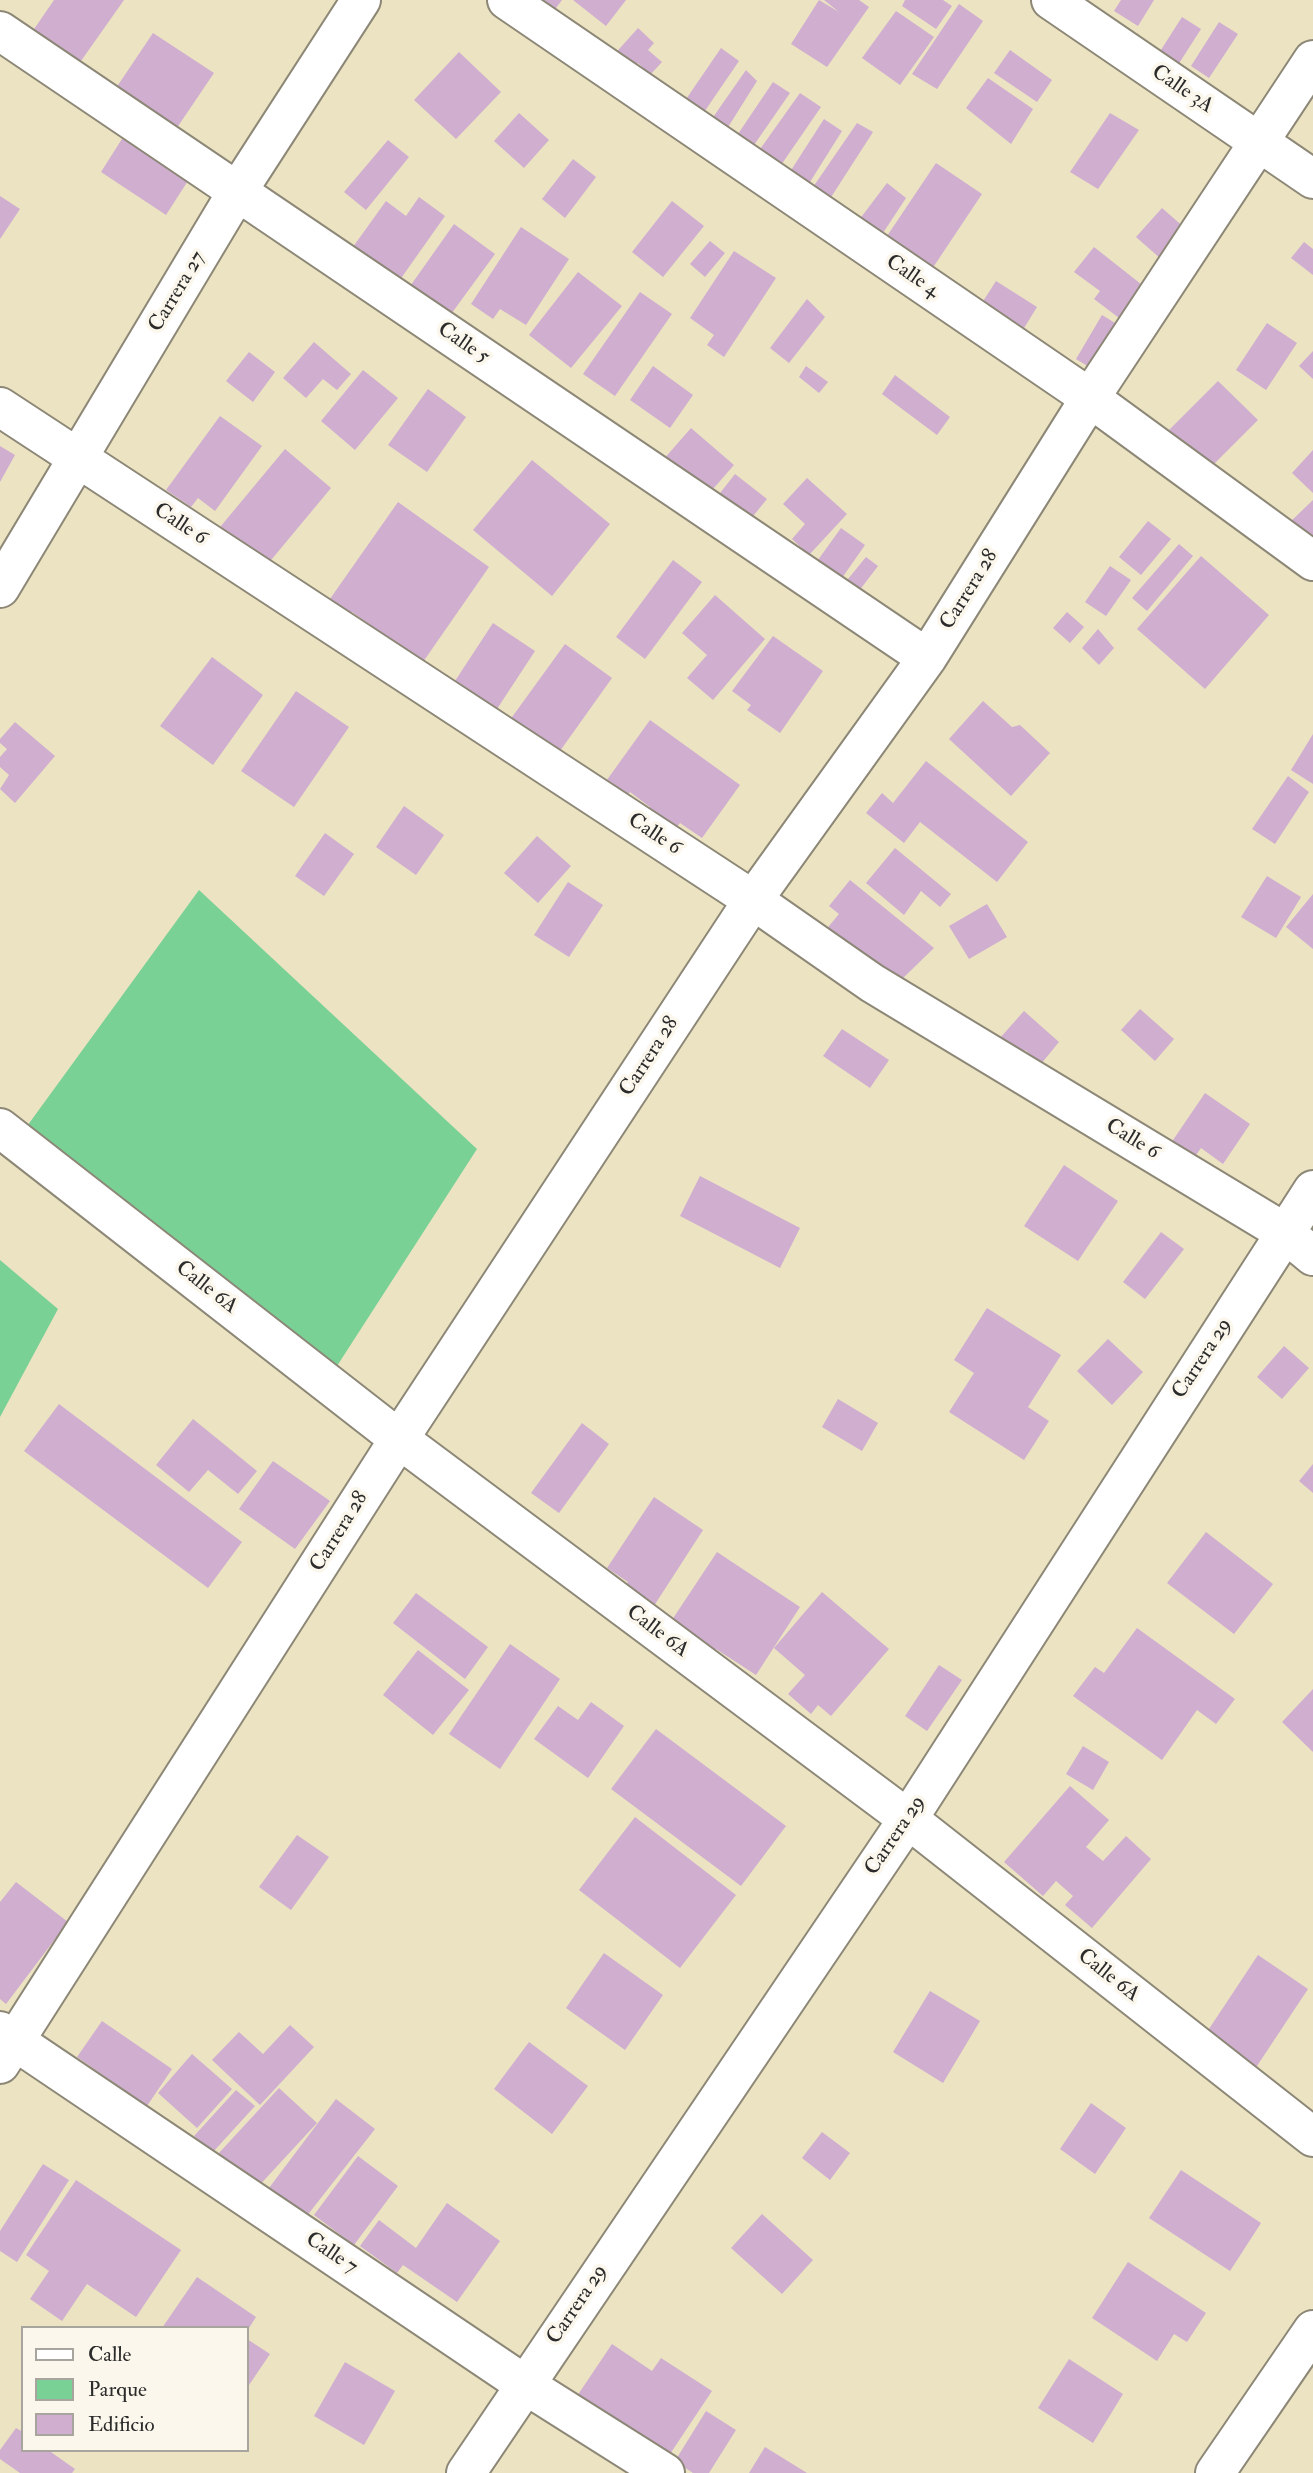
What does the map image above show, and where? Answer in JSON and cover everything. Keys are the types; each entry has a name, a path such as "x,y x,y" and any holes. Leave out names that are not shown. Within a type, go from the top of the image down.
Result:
{"street":[{"name":"Carrera 27","path":"0,587 80,459 237,192 361,0"},
{"name":"Calle 4","path":"507,0 1090,398 1313,561"},
{"name":"Calle 3A","path":"1051,0 1313,179"},
{"name":"Calle 5","path":"0,31 927,658"},
{"name":"Carrera 28","path":"5,2046 753,900 927,658 1090,398 1257,141 1313,60"},
{"name":"Calle 6","path":"0,407 753,900 872,983 1284,1232 1313,1256"},
{"name":"Calle 6A","path":"0,1128 399,1439 908,1819 1313,2137"},
{"name":"Carrera 29","path":"466,2473 908,1819 1313,1190"},
{"name":"Calle 7","path":"5,2046 524,2384 666,2473"},
{"path":"1215,2473 1313,2330"}],"green space":[{"path":"199,890 477,1149 337,1366 22,1133"},
{"path":"0,1260 58,1309 0,1417"}],"building":[{"path":"54,0 124,0 76,68 30,35"},
{"path":"521,0 562,0 547,20"},
{"path":"573,0 626,0 606,26"},
{"path":"819,0 839,12 824,0 859,0 869,7 827,67 791,44"},
{"path":"905,0 943,0 952,6 936,29 902,6"},
{"path":"1121,0 1154,0 1138,26 1114,11"},
{"path":"959,4 983,21 937,89 912,74"},
{"path":"896,11 934,37 900,85 862,58"},
{"path":"1182,17 1201,29 1178,65 1159,53"},
{"path":"1219,22 1238,34 1209,78 1191,66"},
{"path":"638,28 654,43 648,50 662,62 650,75 638,63 629,73 612,57"},
{"path":"153,33 214,73 168,141 108,100"},
{"path":"721,48 739,61 698,121 680,108"},
{"path":"1010,50 1052,80 1037,102 994,73"},
{"path":"459,52 501,92 456,139 414,100"},
{"path":"746,70 757,81 725,132 709,123"},
{"path":"988,78 1033,109 1011,144 966,108"},
{"path":"773,82 790,93 754,145 738,134"},
{"path":"800,93 821,107 779,168 758,152"},
{"path":"519,113 549,140 524,168 494,141"},
{"path":"1110,113 1139,130 1098,189 1070,172"},
{"path":"824,119 842,131 805,190 786,178"},
{"path":"857,123 873,132 826,205 809,193"},
{"path":"127,131 193,173 166,215 101,172"},
{"path":"388,140 409,157 366,210 344,192"},
{"path":"573,159 596,177 565,218 542,199"},
{"path":"936,163 982,194 926,278 879,248"},
{"path":"887,183 906,198 879,239 856,224"},
{"path":"0,196 20,209 0,239"},
{"path":"419,197 445,216 392,291 345,258 386,201 406,216"},
{"path":"672,201 704,226 663,277 632,252"},
{"path":"1162,208 1194,236 1169,266 1136,237"},
{"path":"454,224 495,254 446,321 406,292"},
{"path":"521,227 569,259 526,325 500,309 493,319 471,304"},
{"path":"710,241 725,253 705,277 690,264"},
{"path":"1304,242 1313,249 1313,275 1291,258"},
{"path":"1094,247 1151,292 1127,324 1094,299 1100,291 1074,272"},
{"path":"734,251 776,278 724,357 707,345 714,335 690,318"},
{"path":"578,272 622,306 571,368 529,335"},
{"path":"996,281 1037,307 1021,333 980,306"},
{"path":"640,292 672,314 615,396 583,374"},
{"path":"807,299 825,317 789,363 770,348"},
{"path":"1102,315 1125,329 1099,373 1076,359"},
{"path":"1267,323 1297,343 1266,390 1236,370"},
{"path":"314,342 351,374 337,390 323,379 306,398 283,378"},
{"path":"1313,351 1313,379 1299,366"},
{"path":"249,352 275,372 253,402 226,381"},
{"path":"653,366 693,395 670,428 630,400"},
{"path":"806,366 828,382 819,393 799,377"},
{"path":"363,370 398,398 355,450 321,421"},
{"path":"895,375 950,417 937,435 882,394"},
{"path":"1218,381 1258,420 1204,474 1164,435"},
{"path":"428,389 466,417 427,472 388,445"},
{"path":"220,416 262,446 215,511 198,498 191,507 166,490"},
{"path":"691,428 734,465 706,497 663,460"},
{"path":"0,446 15,455 0,482"},
{"path":"285,449 331,488 262,571 216,532"},
{"path":"1313,450 1313,493 1292,473"},
{"path":"532,460 610,524 552,596 473,530"},
{"path":"735,474 767,499 745,526 713,502"},
{"path":"807,478 847,514 809,555 792,539 805,524 783,504"},
{"path":"1313,500 1313,549 1288,524"},
{"path":"398,502 489,567 423,662 352,612 346,621 325,606"},
{"path":"1148,521 1171,539 1141,575 1119,557"},
{"path":"841,528 865,545 835,588 810,571"},
{"path":"1179,544 1193,556 1147,611 1132,598"},
{"path":"1201,556 1269,615 1205,689 1137,629"},
{"path":"866,557 878,566 852,600 839,590"},
{"path":"673,560 702,582 645,659 616,637"},
{"path":"1110,566 1131,580 1106,616 1085,602"},
{"path":"715,595 765,639 713,700 687,678 707,655 682,633"},
{"path":"1067,612 1084,627 1070,643 1053,628"},
{"path":"493,623 535,651 497,709 455,681"},
{"path":"1098,629 1114,648 1099,665 1082,648"},
{"path":"773,636 823,671 780,733 747,710 751,705 732,691"},
{"path":"565,644 612,678 555,758 507,724"},
{"path":"212,657 263,695 213,765 160,726"},
{"path":"296,691 349,727 294,807 241,771"},
{"path":"983,701 1012,727 1020,725 1050,753 1011,796 949,739"},
{"path":"650,720 740,785 702,838 680,823 672,833 646,813 650,807 630,792 620,805 599,791"},
{"path":"15,722 55,756 15,803 0,789 9,775 0,767 0,757 7,749 0,743 0,739"},
{"path":"1313,734 1313,784 1291,770"},
{"path":"926,761 1028,842 997,882 920,822 904,843 866,813 882,793 893,803"},
{"path":"1288,776 1309,792 1275,844 1252,829"},
{"path":"404,806 444,835 416,875 376,847"},
{"path":"325,833 354,854 324,896 295,876"},
{"path":"537,836 571,866 538,903 504,873"},
{"path":"895,848 951,894 940,907 921,891 904,915 866,883"},
{"path":"1267,876 1301,897 1276,938 1241,917"},
{"path":"850,880 934,948 902,979 825,931 839,914 829,906"},
{"path":"568,882 603,905 569,957 534,935"},
{"path":"1313,894 1313,949 1286,927"},
{"path":"987,904 1007,937 969,959 949,926"},
{"path":"1140,1009 1174,1039 1155,1061 1121,1030"},
{"path":"1024,1011 1059,1042 1041,1064 1025,1050 1020,1055 1000,1038"},
{"path":"842,1029 889,1060 870,1088 823,1056"},
{"path":"1205,1093 1250,1124 1223,1164 1201,1148 1194,1158 1171,1143"},
{"path":"1064,1165 1118,1201 1078,1261 1024,1226"},
{"path":"700,1176 800,1228 780,1268 680,1216"},
{"path":"1161,1232 1184,1249 1145,1299 1123,1282"},
{"path":"987,1308 1061,1355 1028,1407 1049,1421 1024,1460 949,1412 974,1373 954,1360"},
{"path":"1108,1339 1143,1372 1112,1405 1077,1371"},
{"path":"1284,1346 1309,1368 1282,1399 1257,1377"},
{"path":"838,1399 878,1423 862,1451 822,1427"},
{"path":"59,1404 242,1542 208,1588 24,1451"},
{"path":"193,1419 257,1471 238,1494 208,1470 189,1492 156,1465"},
{"path":"582,1423 609,1444 559,1513 531,1493"},
{"path":"273,1461 330,1501 295,1549 239,1509"},
{"path":"1313,1464 1313,1493 1299,1481"},
{"path":"654,1497 703,1530 650,1612 621,1593 628,1582 607,1568"},
{"path":"1206,1532 1273,1584 1234,1634 1167,1583"},
{"path":"717,1552 800,1607 756,1675 716,1649 708,1661 664,1632"},
{"path":"822,1592 889,1649 831,1716 818,1705 811,1714 788,1694 805,1675 774,1648"},
{"path":"416,1593 488,1647 465,1679 393,1623"},
{"path":"1137,1628 1235,1699 1216,1724 1197,1710 1162,1760 1073,1696 1095,1667 1104,1673"},
{"path":"510,1644 560,1679 500,1769 449,1734"},
{"path":"418,1650 469,1690 433,1735 383,1695"},
{"path":"939,1665 962,1680 927,1731 905,1716"},
{"path":"1313,1689 1313,1752 1282,1722"},
{"path":"591,1702 624,1726 588,1778 534,1739 558,1706 578,1720"},
{"path":"656,1729 786,1826 741,1886 611,1789"},
{"path":"1083,1746 1109,1762 1093,1790 1066,1774"},
{"path":"1070,1786 1109,1820 1086,1847 1103,1861 1126,1836 1151,1859 1092,1928 1065,1905 1073,1896 1056,1881 1043,1896 1004,1862"},
{"path":"635,1817 736,1895 680,1968 579,1890"},
{"path":"297,1835 329,1857 291,1910 259,1887"},
{"path":"16,1882 68,1922 6,2004 0,1999 0,1902"},
{"path":"604,1953 663,1995 625,2050 566,2008"},
{"path":"1258,1955 1308,1989 1251,2075 1201,2041"},
{"path":"930,1991 980,2021 943,2083 893,2052"},
{"path":"102,2021 172,2069 147,2106 77,2057"},
{"path":"290,2025 314,2047 260,2105 212,2060 239,2032 263,2054"},
{"path":"529,2042 588,2086 552,2134 494,2089"},
{"path":"192,2054 232,2089 197,2128 158,2093"},
{"path":"279,2088 317,2123 256,2189 218,2154"},
{"path":"236,2090 255,2106 213,2152 194,2136"},
{"path":"336,2099 375,2129 306,2217 269,2188"},
{"path":"1091,2103 1126,2128 1095,2174 1060,2149"},
{"path":"822,2132 850,2153 830,2180 802,2158"},
{"path":"358,2156 398,2186 354,2245 314,2215"},
{"path":"43,2164 69,2180 17,2262 0,2251 0,2231"},
{"path":"1181,2170 1261,2223 1230,2271 1149,2218"},
{"path":"76,2180 181,2250 136,2317 87,2284 62,2321 30,2299 49,2271 26,2255"},
{"path":"447,2203 500,2241 457,2302 403,2265 397,2273 360,2246 379,2220 416,2248"},
{"path":"762,2214 813,2260 782,2294 731,2248"},
{"path":"1128,2262 1206,2313 1187,2342 1174,2334 1157,2361 1092,2318"},
{"path":"197,2277 256,2317 248,2329 248,2326 163,2326"},
{"path":"248,2340 270,2354 248,2387"},
{"path":"612,2344 652,2371 661,2358 712,2391 668,2457 569,2408"},
{"path":"1069,2359 1123,2394 1093,2443 1038,2408"},
{"path":"345,2362 395,2391 364,2445 314,2416"},
{"path":"706,2411 736,2430 709,2473 693,2473 675,2461"},
{"path":"16,2428 21,2431 21,2452 51,2452 75,2469 72,2473 20,2473 0,2459 0,2450"},
{"path":"765,2447 807,2473 749,2473"}]}
